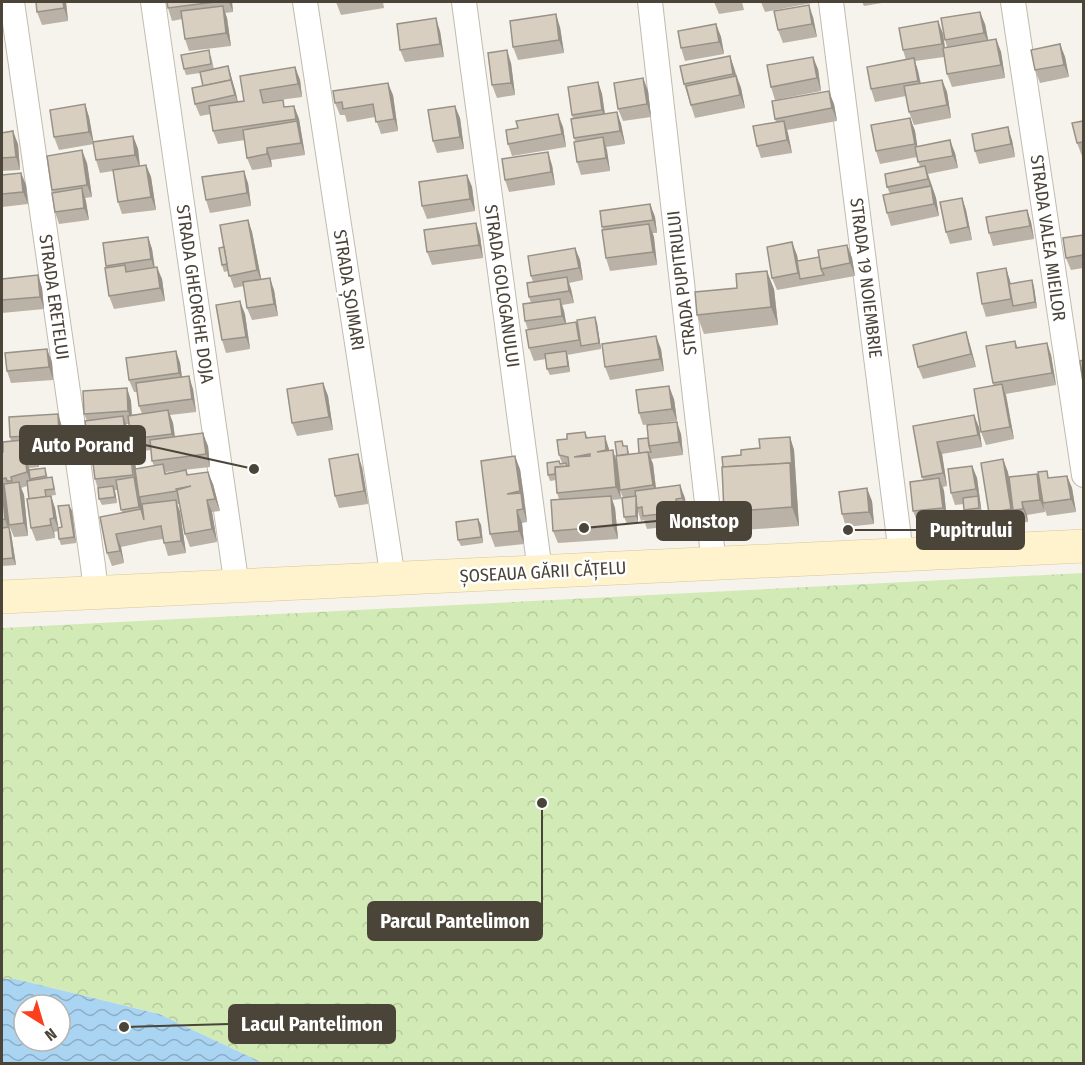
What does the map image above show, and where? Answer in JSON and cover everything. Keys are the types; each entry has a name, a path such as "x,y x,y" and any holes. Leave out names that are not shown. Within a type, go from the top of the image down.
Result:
{"main road":[{"name":"ȘOSEAUA GĂRII CĂȚELU","path":"2,597 1083,546"}],"street":[{"name":"STRADA ERETELUI","path":"12,2 96,593"},
{"name":"STRADA GHEORGHE DOJA","path":"153,2 237,587"},
{"name":"STRADA ȘOIMARI","path":"305,2 393,579"},
{"name":"STRADA GOLOGANULUI","path":"464,2 540,571"},
{"name":"STRADA PUPITRULUI","path":"650,2 714,564"},
{"name":"STRADA 19 NOIEMBRIE","path":"831,2 901,554"},
{"name":"STRADA VALEA MIEILOR","path":"1013,2 1083,475"}],"green space":[{"path":"1083,573 1083,1063 263,1063 159,1014 15,979 2,979 2,628"}],"water":[{"path":"2,979 15,979 159,1014 263,1063 2,1063"}],"building":[{"path":"36,2 63,2 64,8 37,12"},
{"path":"167,2 215,2 168,8"},
{"path":"809,5 812,24 778,30 774,11"},
{"path":"223,6 226,33 185,39 181,11"},
{"path":"980,12 984,33 945,40 941,18"},
{"path":"556,14 559,40 513,47 510,21"},
{"path":"436,18 440,44 400,50 397,24"},
{"path":"938,21 942,44 903,50 899,28"},
{"path":"716,24 719,42 681,48 678,31"},
{"path":"996,39 1001,65 947,74 943,48"},
{"path":"1060,44 1064,65 1035,70 1031,50"},
{"path":"209,50 211,64 184,69 181,55"},
{"path":"507,50 511,83 492,85 488,53"},
{"path":"730,56 733,74 684,84 680,66"},
{"path":"813,57 817,78 771,87 767,65"},
{"path":"914,58 918,81 871,89 867,67"},
{"path":"228,66 231,80 203,86 200,72"},
{"path":"295,67 298,84 260,90 263,103 283,100 284,107 294,106 296,119 213,131 209,106 244,101 240,76"},
{"path":"736,76 740,95 691,105 686,86"},
{"path":"643,78 647,104 618,109 614,83"},
{"path":"231,80 235,95 195,104 192,88"},
{"path":"942,80 947,105 909,112 904,86"},
{"path":"598,82 602,110 572,115 568,87"},
{"path":"388,83 394,119 376,122 373,104 343,109 342,102 335,103 333,91"},
{"path":"829,91 832,108 775,119 772,101"},
{"path":"85,104 89,132 54,137 50,110"},
{"path":"455,106 460,137 433,141 428,110"},
{"path":"617,112 620,131 574,138 571,119"},
{"path":"558,114 562,134 508,144 506,130 518,128 516,121"},
{"path":"910,118 915,144 876,151 871,125"},
{"path":"297,121 301,143 267,148 267,154 247,158 243,130"},
{"path":"784,121 787,140 757,146 753,126"},
{"path":"1083,121 1083,142 1077,143 1072,123"},
{"path":"1008,127 1011,144 975,151 972,134"},
{"path":"13,131 16,157 2,158 2,133"},
{"path":"133,136 135,155 96,160 93,142"},
{"path":"603,137 606,158 577,162 574,142"},
{"path":"950,140 953,156 918,162 915,147"},
{"path":"82,150 87,185 52,190 47,156"},
{"path":"548,152 551,172 505,180 502,159"},
{"path":"146,165 151,197 118,202 113,170"},
{"path":"925,166 928,179 887,187 885,174"},
{"path":"244,171 247,193 206,200 202,177"},
{"path":"21,173 23,192 2,194 2,175"},
{"path":"467,175 470,199 422,206 419,182"},
{"path":"931,186 934,204 887,213 883,195"},
{"path":"82,188 84,208 55,212 52,193"},
{"path":"962,198 968,227 946,232 940,202"},
{"path":"650,204 653,220 602,227 600,211"},
{"path":"1027,210 1030,226 989,233 986,217"},
{"path":"248,220 257,270 229,276 220,225"},
{"path":"476,223 479,245 427,252 424,230"},
{"path":"649,224 653,252 606,258 602,230"},
{"path":"1083,235 1083,255 1066,258 1063,238"},
{"path":"148,237 151,259 106,266 103,243"},
{"path":"792,242 798,273 772,278 767,247"},
{"path":"847,245 850,263 821,269 818,250"},
{"path":"224,247 227,264 222,265 219,248"},
{"path":"575,248 579,268 531,276 528,256"},
{"path":"819,257 824,275 800,279 797,261"},
{"path":"125,265 126,272 157,267 160,288 109,296 105,268"},
{"path":"1006,268 1011,299 982,304 977,273"},
{"path":"767,271 771,307 697,315 695,292 737,288 736,274"},
{"path":"38,275 40,297 2,300 2,279"},
{"path":"567,277 569,291 529,297 527,283"},
{"path":"270,278 274,304 247,308 243,282"},
{"path":"1032,280 1035,302 1013,306 1009,284"},
{"path":"560,299 562,316 525,321 523,304"},
{"path":"240,301 246,337 222,340 216,305"},
{"path":"595,317 599,343 581,346 577,320"},
{"path":"576,322 579,340 529,348 526,330"},
{"path":"966,332 971,354 918,367 913,345"},
{"path":"656,336 660,359 605,367 602,344"},
{"path":"1015,341 1016,348 1047,343 1052,373 993,383 986,346"},
{"path":"47,349 49,367 7,371 5,353"},
{"path":"176,351 179,373 129,380 126,358"},
{"path":"566,351 568,366 547,369 545,354"},
{"path":"1083,360 1083,381 1080,361"},
{"path":"189,376 192,399 139,406 136,383"},
{"path":"323,383 329,417 292,423 287,389"},
{"path":"1002,384 1010,427 981,432 974,389"},
{"path":"669,386 672,409 639,413 636,390"},
{"path":"127,388 128,411 84,414 83,391"},
{"path":"168,410 172,434 131,439 128,416"},
{"path":"58,414 59,434 10,437 9,417"},
{"path":"974,415 978,435 937,442 943,473 922,477 913,426"},
{"path":"123,416 126,439 88,444 85,421"},
{"path":"677,422 679,442 649,446 647,425"},
{"path":"585,432 586,438 605,436 606,450 597,452 613,450 616,487 557,493 555,467 569,466 568,457 559,455 557,440 567,439 567,434"},
{"path":"203,433 206,454 152,461 150,440"},
{"path":"790,437 792,469 790,463 723,467 722,457 741,455 741,450 760,448 759,439"},
{"path":"648,438 651,452 639,453 638,439"},
{"path":"33,439 35,454 25,456 27,472 11,477 12,481 2,479 3,442"},
{"path":"622,441 623,446 627,446 628,454 617,456 615,442"},
{"path":"129,443 133,475 95,479 91,448"},
{"path":"648,452 653,485 620,490 616,456"},
{"path":"358,454 364,491 335,496 329,459"},
{"path":"515,456 520,491 507,494 521,493 523,509 517,510 519,531 490,534 481,461"},
{"path":"1003,459 1011,509 989,513 981,463"},
{"path":"559,461 560,464 566,463 567,466 555,467 555,474 548,475 547,463"},
{"path":"790,463 792,507 724,512 722,467"},
{"path":"163,464 165,474 186,470 187,475 208,472 215,499 207,500 212,529 185,534 177,490 191,486 176,489 177,491 139,497 135,469"},
{"path":"972,466 976,489 951,493 948,469"},
{"path":"45,468 46,476 30,479 29,470"},
{"path":"1047,471 1048,478 1067,476 1071,499 1043,503 1038,472"},
{"path":"1037,474 1040,500 1022,502 1023,509 1013,510 1009,477"},
{"path":"52,477 54,489 45,490 46,497 29,499 27,481"},
{"path":"134,477 139,507 121,510 116,480"},
{"path":"939,478 943,508 913,511 910,482"},
{"path":"19,482 24,523 9,525 4,484"},
{"path":"680,485 682,498 676,499 678,512 643,516 642,507 637,508 635,491"},
{"path":"2,486 5,519 2,520"},
{"path":"113,486 115,497 99,499 98,488"},
{"path":"867,488 869,512 842,514 839,492"},
{"path":"51,496 54,518 50,519 51,525 31,528 27,499"},
{"path":"611,496 613,526 553,531 551,500"},
{"path":"636,496 636,516 624,517 622,498"},
{"path":"978,496 979,508 964,510 963,498"},
{"path":"176,500 181,541 164,543 161,526 116,534 120,551 107,553 100,517 141,509 144,520 142,504"},
{"path":"69,505 74,537 59,539 58,528 62,527 58,506"},
{"path":"478,519 481,537 458,540 456,522"},
{"path":"9,527 13,558 2,559 2,528"}],"place":[{"name":"Auto Porand","path":"254,469"},
{"name":"Nonstop","path":"584,528"},
{"name":"Pupitrului","path":"848,530"},
{"name":"Parcul Pantelimon","path":"542,803"},
{"name":"Lacul Pantelimon","path":"124,1027"}]}
